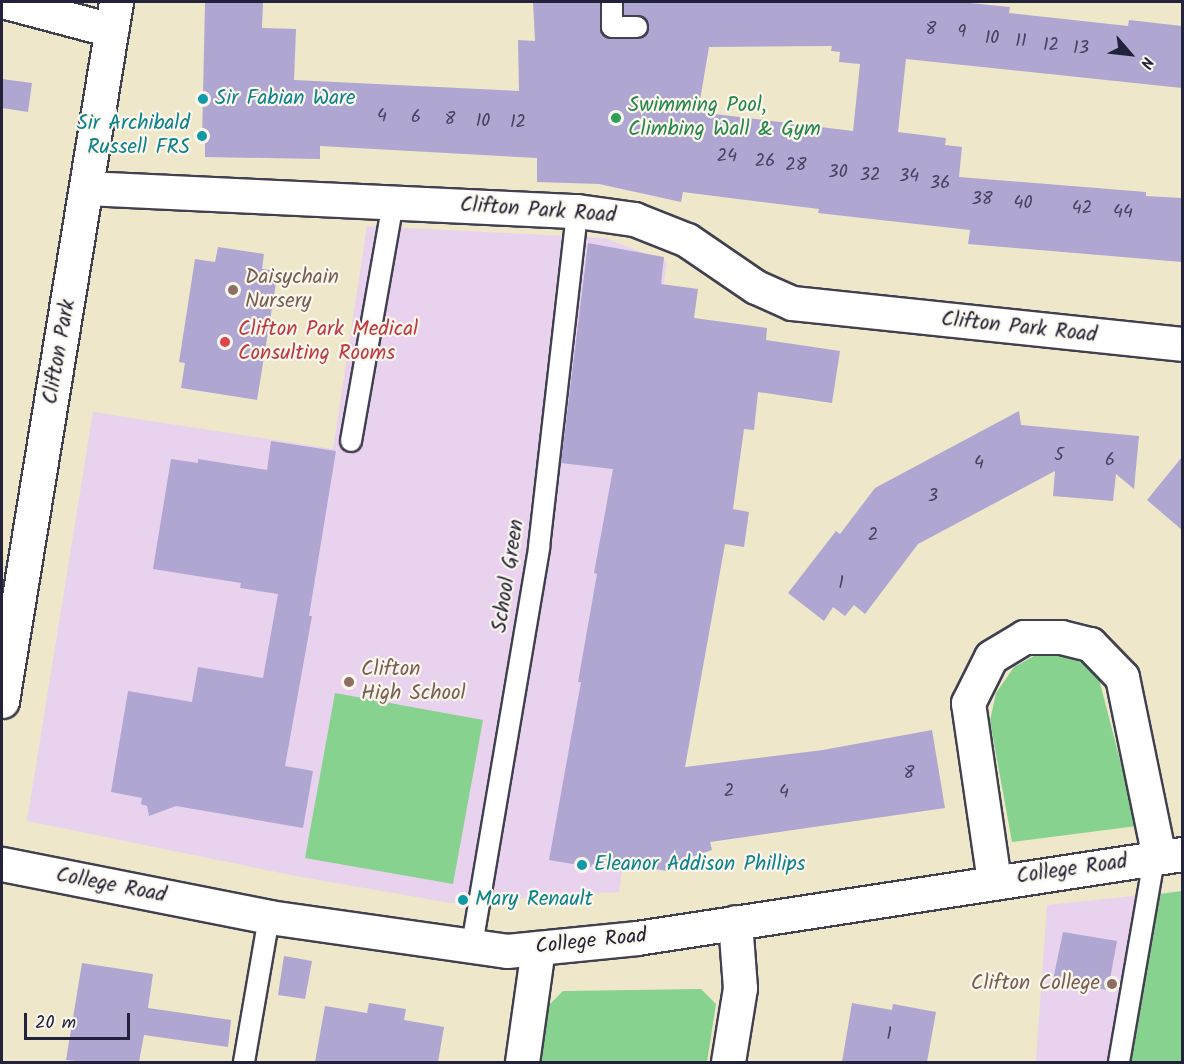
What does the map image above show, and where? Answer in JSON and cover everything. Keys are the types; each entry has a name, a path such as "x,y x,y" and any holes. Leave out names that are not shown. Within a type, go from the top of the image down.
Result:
{"street":[{"path":"6,2 114,16"},
{"name":"Clifton Park","path":"2,701 114,16"},
{"name":"Clifton Park Road","path":"86,188 577,211 634,219 687,240 756,287 792,303 1182,344"},
{"path":"994,881 968,703 991,657 1024,637 1061,637 1090,644 1122,676 1165,857"},
{"name":"College Road","path":"2,864 269,917 507,951 637,938 994,881 1165,857"},
{"path":"728,1062 740,988 735,922"},
{"path":"522,1062 538,948"}],"lane":[{"path":"612,2 612,27 637,27"},
{"path":"351,441 393,202"},
{"name":"School Green","path":"472,945 539,547 577,211"},
{"path":"1119,1062 1165,857"},
{"path":"244,1062 269,917"}],"shaded area":[{"name":"Clifton High School","path":"367,226 605,238 667,262 626,536 668,543 619,892 451,903 301,877 27,821 93,412 333,449"},
{"name":"Clifton College","path":"1182,891 1182,1062 1036,1062 1047,905"}],"green space":[{"path":"1043,651 1073,657 1098,675 1137,826 1012,842 990,721 996,693 1014,667"},
{"path":"335,693 483,720 453,884 305,858"},
{"path":"1182,891 1182,1062 1128,1062 1153,895"},
{"path":"701,989 716,1004 707,1062 535,1062 542,1012 563,991"}],"building":[{"path":"205,2 263,2 262,28 296,29 294,80 519,91 518,40 535,41 533,2 600,2 601,32 612,39 638,39 648,32 649,26 643,17 624,15 624,2 960,2 1010,7 1009,13 1128,26 1129,20 1182,26 1182,88 906,59 898,132 946,138 945,145 962,147 959,177 1146,192 1146,196 1182,198 1182,262 968,244 970,230 818,213 819,209 683,192 681,202 599,184 537,182 537,158 320,146 320,159 205,157 205,142 202,142","holes":["832,46 831,51 840,52 839,62 860,64 853,131 698,112 709,47"]},
{"path":"2,79 32,83 28,112 2,108"},
{"path":"588,243 664,257 661,284 698,289 694,318 767,328 766,340 840,351 832,403 758,392 754,430 744,429 733,509 749,512 744,547 725,544 685,767 823,750 932,730 945,808 710,842 712,850 668,865 667,871 606,861 605,867 592,864 591,867 549,860 581,682 578,682 597,574 594,573 613,469 561,463"},
{"path":"218,247 264,254 262,269 278,271 257,400 181,388 185,363 179,362 195,259 215,262"},
{"path":"1019,411 1021,425 1139,436 1134,489 1116,474 1113,501 1053,496 1055,471 918,544 865,614 854,605 845,616 833,607 824,621 788,593 836,531 840,534 875,488"},
{"path":"271,441 336,451 309,616 312,616 285,766 313,771 303,828 176,806 149,816 147,806 141,804 142,798 111,792 128,691 192,702 198,667 263,678 278,594 240,588 241,583 153,569 171,459 198,463 198,459 267,470"},
{"path":"1182,457 1182,530 1147,500"},
{"path":"1063,932 1117,941 1108,990 1053,980"},
{"path":"284,956 312,961 305,999 278,995"},
{"path":"82,963 153,974 148,1008 231,1020 228,1047 144,1035 139,1062 66,1060"},
{"path":"369,1003 406,1009 404,1020 444,1027 438,1062 315,1062 325,1006 367,1013"},
{"path":"852,1003 892,1010 893,1004 936,1012 927,1062 842,1062"}],"place":[{"name":"Sir Fabian Ware","path":"203,99"},
{"name":"Swimming Pool, Climbing Wall & Gym","path":"616,118"},
{"name":"Sir Archibald Russell FRS","path":"202,136"},
{"name":"Daisychain Nursery","path":"233,290"},
{"name":"Clifton Park Medical Consulting Rooms","path":"225,342"},
{"name":"Clifton High School","path":"349,682"},
{"name":"Eleanor Addison Phillips","path":"582,865"},
{"name":"Mary Renault","path":"463,900"},
{"name":"Clifton College","path":"1112,984"}]}
